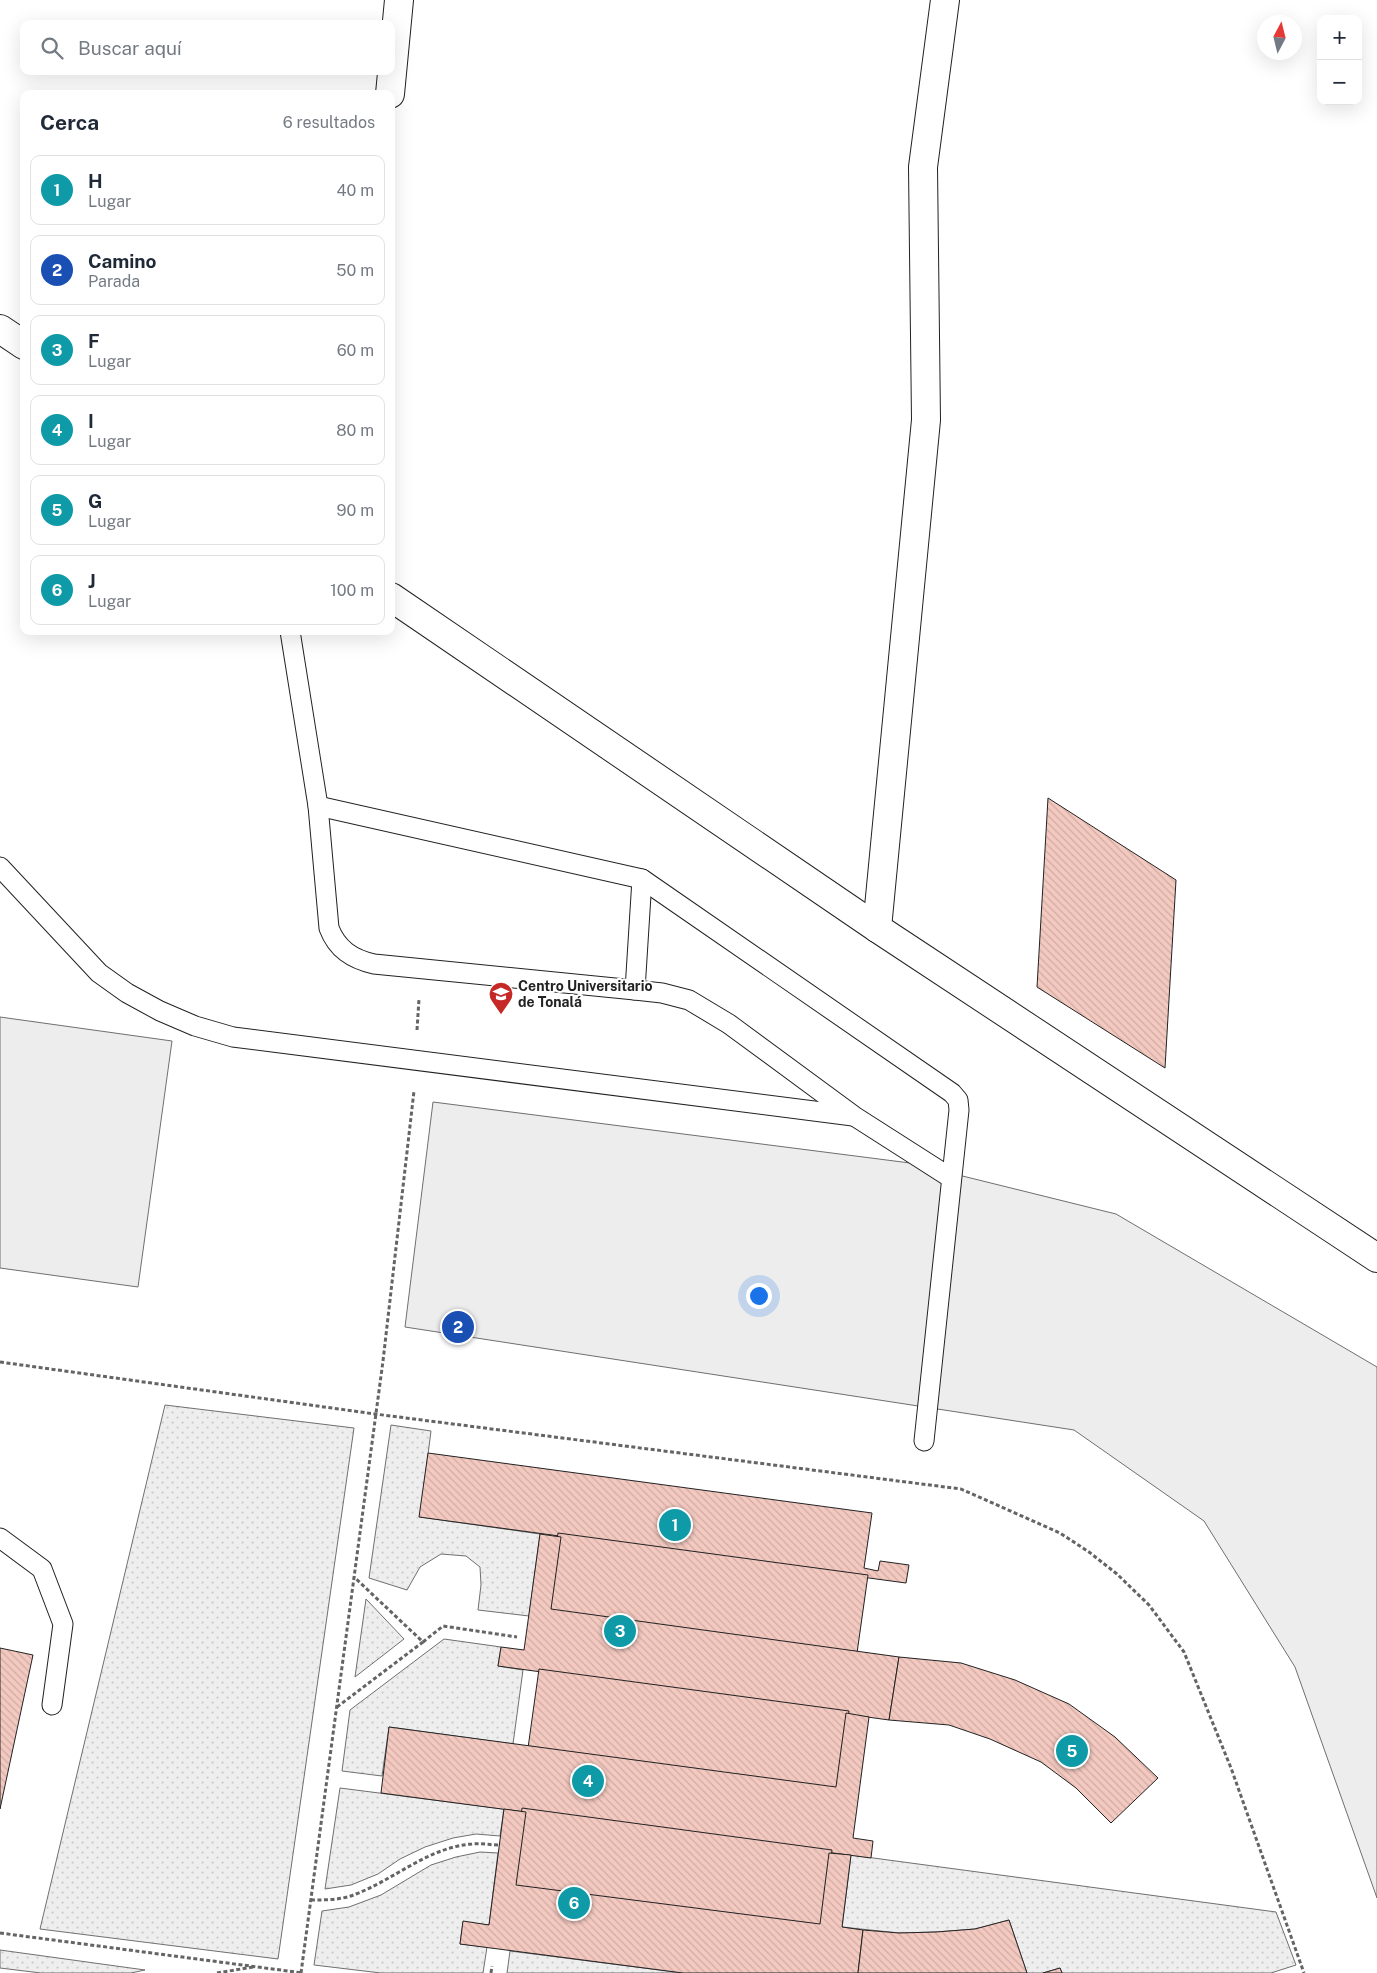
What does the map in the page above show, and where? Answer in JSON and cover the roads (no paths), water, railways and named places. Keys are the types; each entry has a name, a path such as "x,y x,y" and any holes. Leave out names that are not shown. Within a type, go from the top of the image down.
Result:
{"street":[{"path":"395,35 398,0"},
{"path":"877,928 926,420 923,167 945,0"},
{"path":"390,90 392,75"},
{"path":"0,329 20,342"},
{"path":"395,600 877,928 1377,1258"}],"lane":[{"path":"291,635 318,806 329,928 334,941 346,952 359,961 662,993 689,1000 729,1024 854,1116 951,1178"},
{"path":"318,806 642,879 952,1093 958,1100 959,1110 924,1440"},
{"path":"0,867 99,973 127,993 160,1011 195,1026 233,1037 854,1116"},
{"path":"635,990 642,879"},
{"path":"0,1538 42,1569 64,1624 52,1705"}],"place":[{"name":"Centro Universitario de Tonalá","path":"501,1015"},
{"name":"Camino","path":"458,1327"},
{"name":"H","path":"675,1525"},
{"name":"F","path":"620,1631"},
{"name":"G","path":"1072,1751"},
{"name":"I","path":"588,1781"},
{"name":"J","path":"574,1903"}]}
